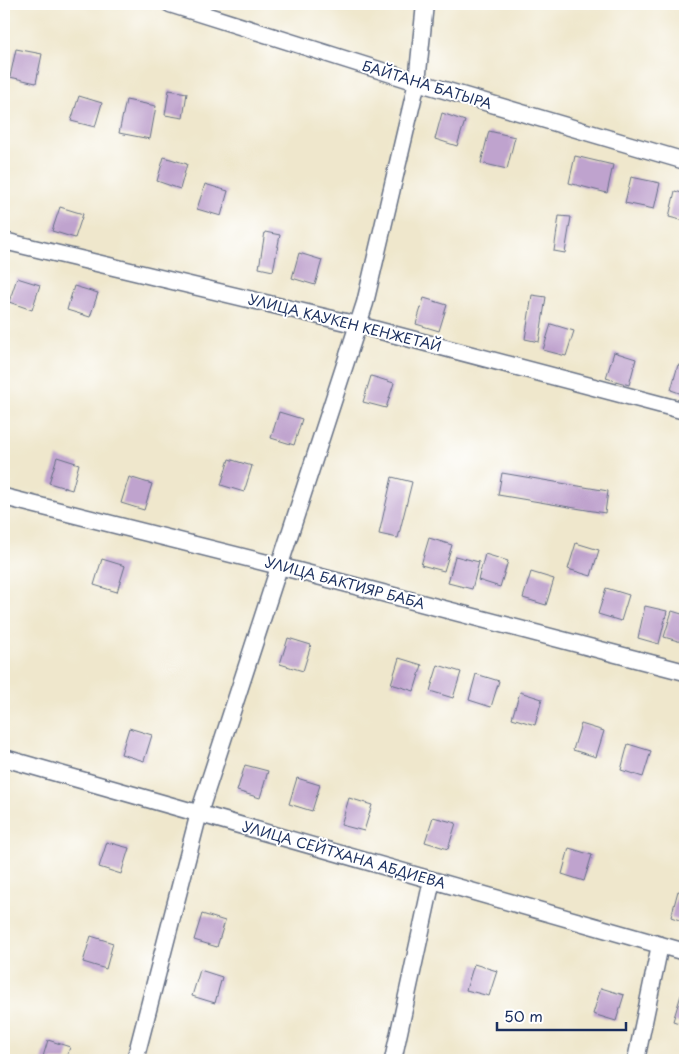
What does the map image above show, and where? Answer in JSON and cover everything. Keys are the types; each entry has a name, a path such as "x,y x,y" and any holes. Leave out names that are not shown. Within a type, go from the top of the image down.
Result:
{"street":[{"name":"БАЙТАНА БАТЫРА","path":"170,4 416,82 685,161"},
{"path":"135,1060 199,813 365,303 416,82 426,4"},
{"name":"УЛИЦА КАУКЕН КЕНЖЕТАЙ","path":"4,241 358,325 685,411"},
{"name":"УЛИЦА БАКТИЯР БАБА","path":"4,497 279,566 685,672"},
{"name":"УЛИЦА СЕЙТХАНА АБДИЕВА","path":"4,758 685,952"},
{"path":"393,1060 432,880"},
{"path":"636,1060 660,945"}],"building":[{"path":"16,49 42,54 36,83 10,77"},
{"path":"169,90 187,93 183,118 165,115"},
{"path":"79,96 102,103 95,127 71,121"},
{"path":"126,100 156,106 150,139 119,133"},
{"path":"442,113 465,121 457,146 435,139"},
{"path":"489,131 515,137 507,169 481,163"},
{"path":"575,156 613,165 607,193 569,183"},
{"path":"164,157 187,164 180,189 157,181"},
{"path":"631,177 660,183 654,209 625,203"},
{"path":"205,184 228,191 221,216 197,209"},
{"path":"675,191 685,194 685,221 669,217"},
{"path":"60,207 83,214 75,238 52,231"},
{"path":"559,216 571,217 565,253 554,251"},
{"path":"265,232 280,235 273,271 259,268"},
{"path":"299,253 322,260 315,285 292,278"},
{"path":"17,278 40,285 32,310 9,302"},
{"path":"74,286 98,293 90,317 67,310"},
{"path":"532,295 546,297 539,342 525,339"},
{"path":"424,298 447,305 439,331 416,324"},
{"path":"551,324 574,331 566,356 543,350"},
{"path":"614,352 636,359 629,385 606,378"},
{"path":"678,365 685,367 685,395 671,390"},
{"path":"371,376 394,383 386,408 363,402"},
{"path":"279,412 302,419 294,445 271,438"},
{"path":"57,457 79,464 72,490 49,483"},
{"path":"229,459 252,466 244,492 221,485"},
{"path":"502,473 608,491 605,513 498,495"},
{"path":"129,477 152,484 144,510 121,503"},
{"path":"392,477 412,482 398,538 379,534"},
{"path":"429,538 452,545 444,571 421,565"},
{"path":"576,543 599,550 591,576 568,569"},
{"path":"485,554 508,561 500,587 478,580"},
{"path":"455,556 479,562 472,589 448,583"},
{"path":"102,559 125,566 117,592 94,585"},
{"path":"531,572 554,579 546,605 523,598"},
{"path":"606,588 629,595 621,621 598,614"},
{"path":"645,606 667,611 659,644 638,638"},
{"path":"672,611 685,615 685,643 664,637"},
{"path":"288,638 311,645 303,671 280,664"},
{"path":"399,658 422,665 414,691 391,684"},
{"path":"438,665 461,672 453,698 430,691"},
{"path":"476,674 499,681 491,707 469,700"},
{"path":"520,692 542,699 535,725 512,718"},
{"path":"581,724 604,731 596,757 573,750"},
{"path":"129,728 152,735 144,761 121,754"},
{"path":"628,744 651,751 643,777 621,770"},
{"path":"245,765 268,771 260,798 237,791"},
{"path":"297,778 320,785 312,811 289,804"},
{"path":"349,798 372,805 364,831 341,825"},
{"path":"433,817 456,823 448,849 425,842"},
{"path":"107,842 129,848 121,874 99,867"},
{"path":"569,848 592,855 584,881 562,874"},
{"path":"678,891 685,893 685,922 671,917"},
{"path":"202,914 225,921 217,947 194,940"},
{"path":"91,936 113,943 106,969 83,962"},
{"path":"474,964 497,971 489,996 466,990"},
{"path":"200,970 222,977 215,1003 192,996"},
{"path":"601,988 624,995 616,1021 593,1014"},
{"path":"681,995 685,997 685,1025 673,1021"},
{"path":"48,1040 70,1047 66,1060 42,1060"}]}
